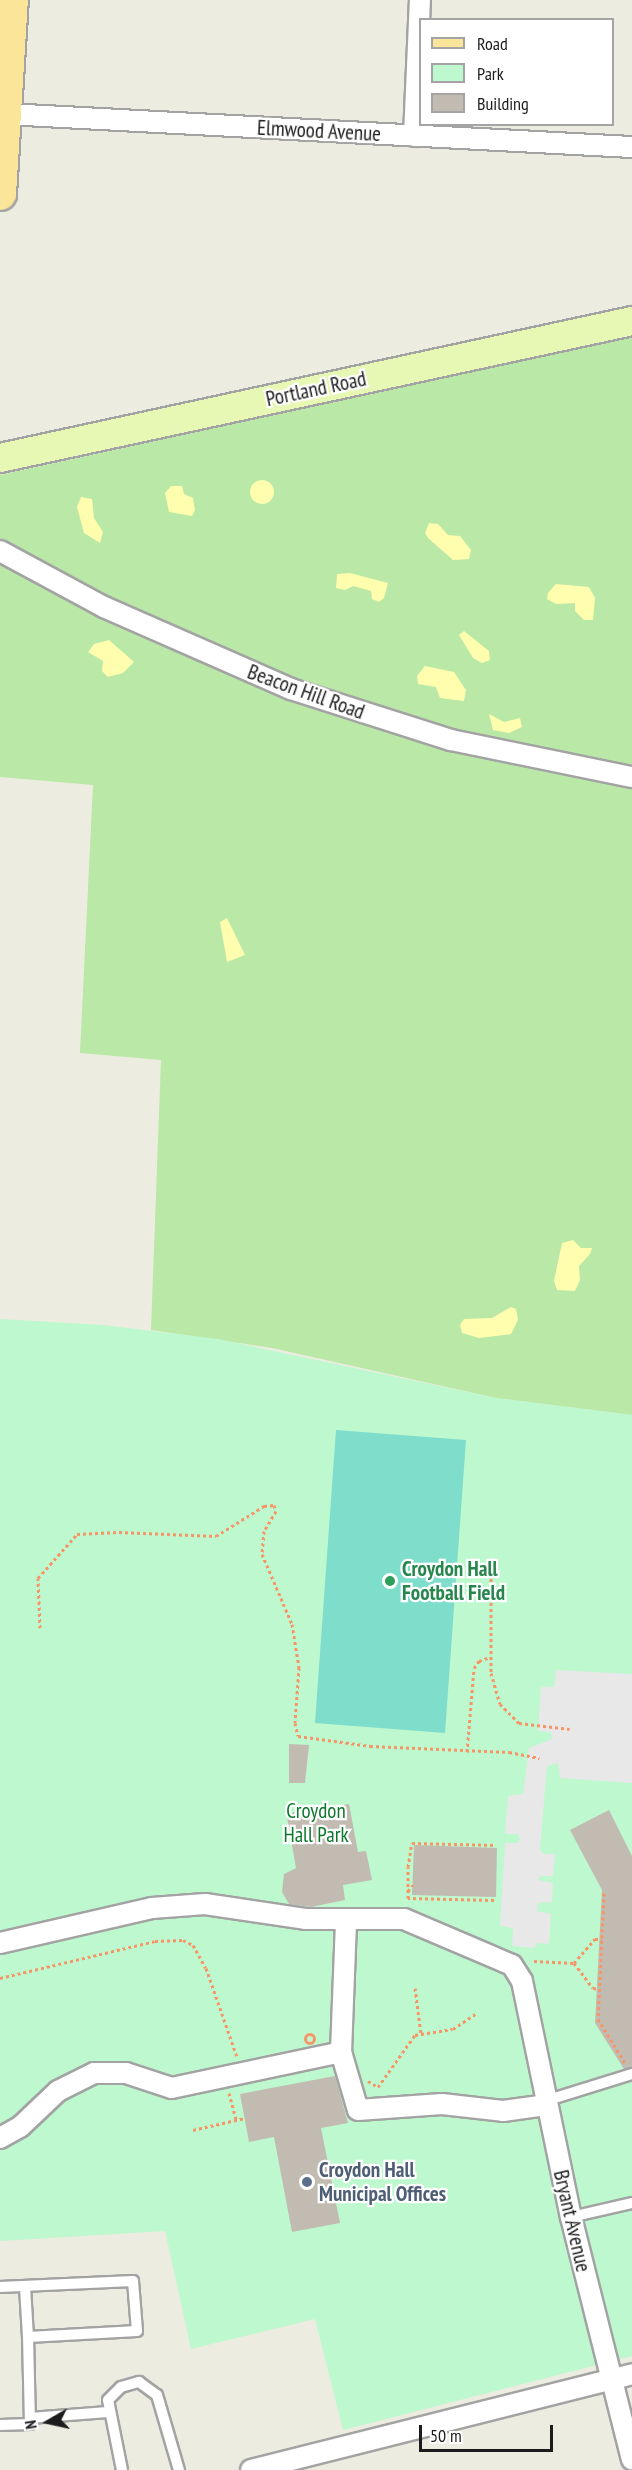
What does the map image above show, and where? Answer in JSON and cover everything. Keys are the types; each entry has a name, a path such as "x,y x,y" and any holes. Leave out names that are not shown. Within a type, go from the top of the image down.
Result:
{"main road":[{"path":"0,194 6,114 3,66 12,0"}],"street":[{"path":"419,18 420,0"},
{"path":"414,136 419,23"},
{"name":"Elmwood Avenue","path":"6,114 632,147"},
{"name":"Portland Road","path":"0,458 632,321"},
{"name":"Beacon Hill Road","path":"0,551 30,564 104,607 291,689 451,740 632,777"},
{"path":"0,1942 179,1905 217,1905 305,1919 346,1920 341,2052 358,2110 442,2104 488,2110 546,2103"},
{"name":"Bryant Avenue","path":"346,1920 396,1918 422,1924 501,1958 516,1970 522,1982 546,2103 602,2352 613,2379 632,2459"},
{"path":"0,2138 13,2132 58,2091 94,2073 118,2071 169,2088 341,2052"},
{"path":"251,2470 632,2374"}],"lane":[{"path":"546,2103 630,2072"},
{"path":"571,2217 632,2203"},
{"path":"0,2287 133,2281 137,2331 28,2337"},
{"path":"0,2425 30,2424 25,2286"},
{"path":"122,2470 108,2412 108,2400 121,2387 139,2382 151,2387 157,2395 179,2470"},
{"path":"30,2418 108,2412"}],"path":[{"path":"40,1629 38,1578 77,1534 119,1532 216,1536 266,1505 274,1505 276,1511 264,1531 262,1554 292,1624 298,1667 295,1723 298,1736 370,1746 467,1752 509,1752 539,1758"},
{"path":"490,1567 490,1658 495,1692 510,1717 531,1726 570,1729"},
{"path":"467,1752 474,1668 479,1661 490,1658"},
{"path":"494,1900 408,1898 408,1891 412,1842 496,1845"},
{"path":"411,1867 413,1873"},
{"path":"408,1891 412,1885"},
{"path":"604,1893 598,2019 630,2072"},
{"path":"574,1963 595,1939 602,1939"},
{"path":"0,1978 155,1941 188,1942 206,1968 234,2043 237,2064 228,2076 236,2120"},
{"path":"534,1961 574,1963"},
{"path":"574,1963 592,1989 600,1989"},
{"path":"415,1988 421,2034"},
{"path":"359,2074 378,2087 415,2035 453,2029 475,2014"},
{"path":"194,2130 244,2118"}],"shaded area":[{"path":"632,337 632,1415 496,1398 272,1348 151,1330 161,1060 80,1053 93,785 0,777 0,475"},
{"name":"Croydon Hall Football Field","path":"336,1430 466,1440 445,1733 315,1723"},
{"path":"556,1670 632,1674 632,1783 560,1778 558,1763 547,1766 540,1849 543,1854 555,1854 553,1876 541,1876 538,1880 553,1883 552,1902 538,1903 537,1911 551,1914 549,1944 537,1943 534,1948 512,1946 513,1928 500,1926 505,1843 518,1843 520,1839 518,1834 505,1834 508,1796 523,1794 529,1748 552,1739 551,1732 538,1731 541,1687 554,1687"}],"sand":[{"path":"262,480 270,484 274,492 270,500 262,504 254,500 250,492 254,484"},
{"path":"171,486 182,486 184,494 193,498 195,510 192,516 169,512 165,493"},
{"path":"81,497 92,499 94,518 103,532 100,543 84,533 77,507"},
{"path":"429,523 438,524 448,535 460,536 471,550 469,559 453,560 428,538 425,533"},
{"path":"350,573 388,583 384,598 379,602 372,599 371,591 353,586 345,590 336,588 337,574"},
{"path":"556,584 589,587 595,598 593,620 584,620 575,611 575,603 556,604 547,599 548,593"},
{"path":"464,631 489,651 490,660 482,663 473,658 459,635"},
{"path":"109,640 134,662 123,673 108,677 102,671 103,661 88,652 94,644"},
{"path":"425,666 454,672 466,690 464,701 440,698 436,687 418,684 417,676"},
{"path":"489,714 504,722 520,718 522,727 509,733 493,730"},
{"path":"227,918 245,955 227,962 220,922"},
{"path":"573,1240 581,1248 592,1248 590,1254 579,1266 580,1280 575,1291 557,1290 554,1281 562,1243"},
{"path":"511,1307 516,1309 518,1320 511,1334 479,1338 462,1333 460,1325 464,1319 492,1318"}],"green space":[{"name":"Croydon Hall Park","path":"0,1319 103,1325 218,1339 496,1398 632,1415 632,2356 343,2430 315,2319 191,2349 165,2231 0,2241"}],"building":[{"path":"289,1744 309,1745 305,1783 289,1783"},
{"path":"349,1804 358,1852 366,1851 372,1880 343,1885 345,1900 311,1907 289,1904 282,1892 284,1874 296,1868 287,1817 294,1812"},
{"path":"609,1810 632,1856 632,2067 624,2069 595,2023 602,1890 570,1830"},
{"path":"414,1845 497,1848 496,1897 412,1895"},
{"name":"Croydon Hall Municipal Offices","path":"335,2076 348,2123 321,2128 340,2223 292,2232 274,2137 249,2142 240,2094"}],"place":[{"name":"Croydon Hall Football Field","path":"390,1581"},
{"name":"Croydon Hall Municipal Offices","path":"307,2182"}]}
